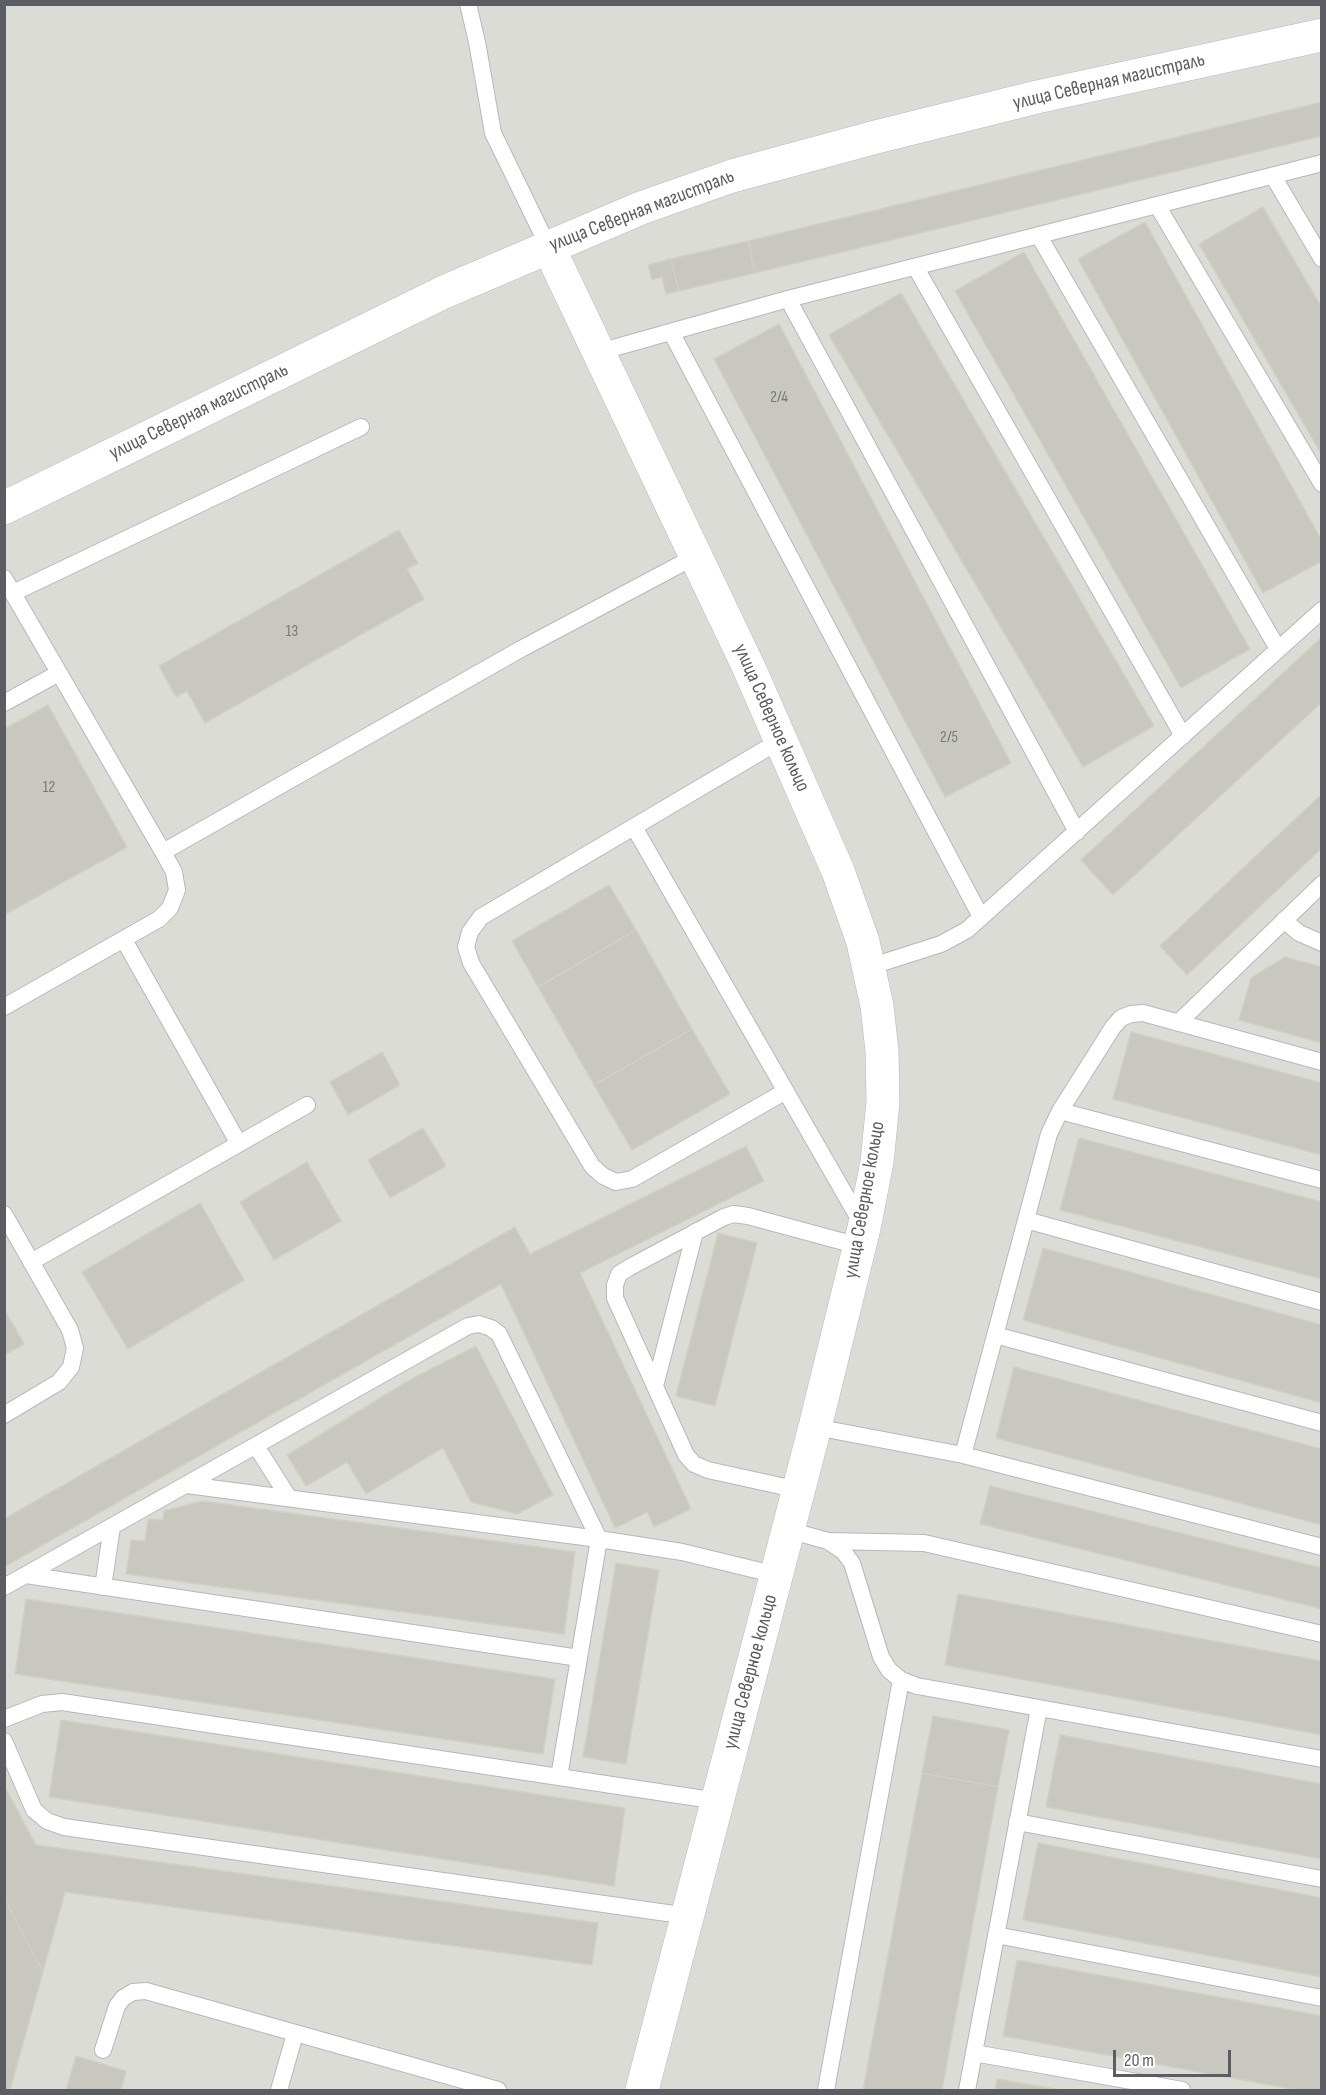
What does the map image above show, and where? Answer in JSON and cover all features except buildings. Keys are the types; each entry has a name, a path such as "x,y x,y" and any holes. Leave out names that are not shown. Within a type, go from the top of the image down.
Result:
{"street":[{"name":"улица Северная магистраль","path":"4,508 444,292 641,208 732,177 876,136 1322,34"},
{"name":"улица Северное кольцо","path":"548,246 696,556 781,740 838,871 863,942 877,1006 882,1051 882,1102 877,1162 862,1237 799,1490 642,2091"}],"lane":[{"path":"454,4 477,42"},
{"path":"468,4 493,134 548,246"},
{"path":"599,352 788,299 1322,163"},
{"path":"1273,176 1322,259"},
{"path":"1157,205 1322,484"},
{"path":"1039,236 1278,650"},
{"path":"916,268 1183,736"},
{"path":"788,299 1077,832"},
{"path":"671,332 981,917"},
{"path":"13,593 362,427"},
{"path":"163,852 521,649 696,556"},
{"path":"4,578 163,852 174,872 177,890 171,908 159,919 4,1007"},
{"path":"869,967 941,944 967,930 1322,610"},
{"path":"4,703 59,674"},
{"path":"781,740 481,917 470,932 466,947 471,963 592,1166 603,1176 616,1182 632,1179 786,1091"},
{"path":"634,827 786,1091 862,1237"},
{"path":"1178,1023 1322,884"},
{"path":"1284,920 1299,933 1322,943"},
{"path":"124,940 239,1144"},
{"path":"963,1455 1049,1134 1060,1111 1121,1018 1143,1013 1322,1062"},
{"path":"31,1262 307,1105"},
{"path":"1060,1111 1322,1180"},
{"path":"4,1214 70,1330 75,1348 71,1367 59,1382 4,1414"},
{"path":"799,1490 708,1470 694,1464 686,1455 615,1298 615,1285 619,1274 630,1267 724,1216 748,1215 862,1237"},
{"path":"1026,1220 1322,1302"},
{"path":"655,1386 695,1232"},
{"path":"4,1587 468,1326 479,1324 500,1334 599,1539 559,1777"},
{"path":"995,1335 1322,1423"},
{"path":"815,1427 963,1455 1322,1547"},
{"path":"256,1446 289,1498"},
{"path":"187,1485 599,1539 682,1552 777,1575"},
{"path":"103,1587 112,1527"},
{"path":"788,1530 828,1541 924,1543 1322,1634"},
{"path":"828,1541 843,1551 852,1563 881,1657 889,1670 901,1680 917,1686 1322,1759"},
{"path":"26,1575 579,1658"},
{"path":"826,2091 901,1680"},
{"path":"4,1719 42,1704 62,1702 718,1801"},
{"path":"968,2091 1039,1708"},
{"path":"4,1741 34,1810 48,1821 64,1827 688,1916"},
{"path":"1017,1822 1322,1879"},
{"path":"996,1935 1322,1998"},
{"path":"103,2050 117,2007 123,1998 133,1992 146,1991 498,2091"},
{"path":"279,2091 296,2034"},
{"path":"974,2053 1182,2091"}],"shaded area":[{"path":"5,5 1321,5 1321,2090 5,2090"}]}
